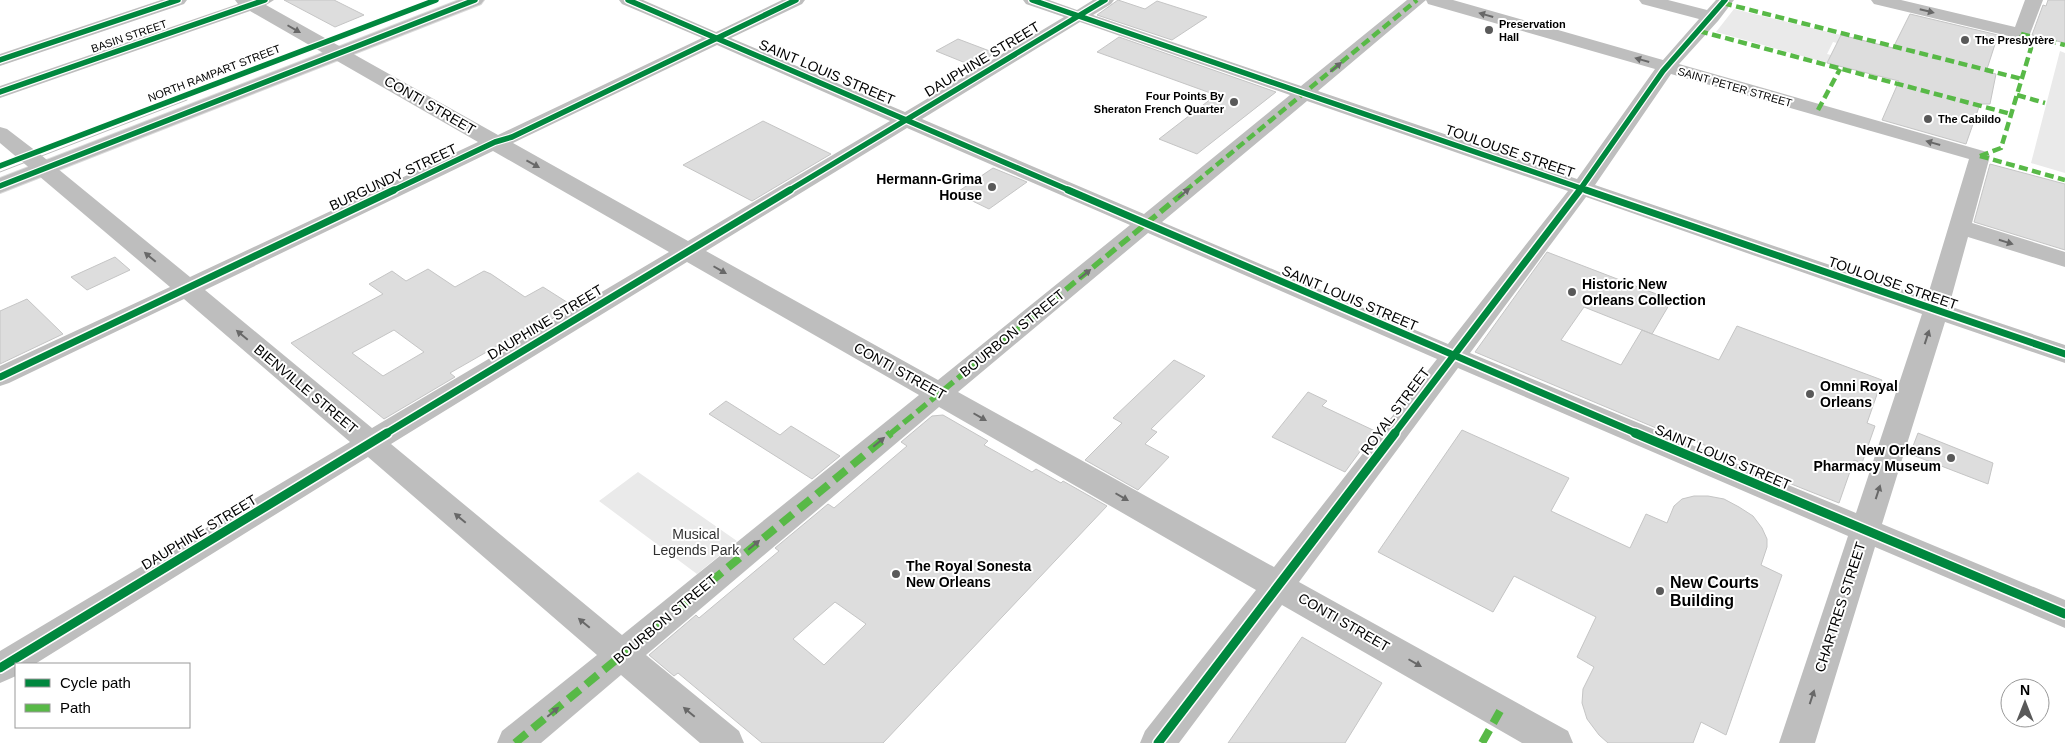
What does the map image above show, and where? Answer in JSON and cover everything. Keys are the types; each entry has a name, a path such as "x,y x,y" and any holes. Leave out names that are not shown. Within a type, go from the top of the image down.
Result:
{"main road":[{"name":"NORTH RAMPART STREET","path":"330,49 436,0"},
{"name":"NORTH RAMPART STREET","path":"0,186 37,162 330,49 475,0"},
{"name":"NORTH RAMPART STREET","path":"0,166 37,162"}],"street":[{"name":"BASIN STREET","path":"0,60 178,0"},
{"name":"SAINT LOUIS STREET","path":"628,0 1453,356 2065,614"},
{"name":"BURGUNDY STREET","path":"0,377 495,142 512,137 796,0"},
{"name":"TOULOUSE STREET","path":"1032,0 2065,354"},
{"name":"DAUPHINE STREET","path":"0,668 370,442 1105,0"},
{"name":"BOURBON STREET","path":"516,743 938,393 1417,0"},
{"name":"SAINT PETER STREET","path":"1434,0 1980,156"},
{"path":"1648,0 1712,17"},
{"name":"ROYAL STREET","path":"1158,743 1581,189 1667,68 1725,0"},
{"path":"1880,0 2021,34 2034,0"},
{"name":"BASIN STREET","path":"0,92 254,2"},
{"name":"CONTI STREET","path":"254,2 330,49 1556,743"},
{"name":"BIENVILLE STREET","path":"0,133 187,288 726,743"},
{"name":"CHARTRES STREET","path":"1797,743 1936,311 1980,156"},
{"path":"1960,228 2065,260"}],"green space":[{"path":"1734,9 1841,35 1837,43 1833,42 1827,54 1831,55 1827,63 1716,32"},
{"path":"2060,51 2065,53 2065,173 2031,163"},
{"name":"Musical Legends Park","path":"638,472 737,541 697,574 599,501"}],"building":[{"path":"284,0 334,0 364,15 335,27"},
{"path":"1118,0 1145,9 1157,1 1207,17 1172,40 1097,15"},
{"path":"2048,0 2065,0 2065,43 2032,35 2043,5 2046,6"},
{"path":"1910,14 1998,35 1986,72 1996,74 1990,104 1980,104 1966,144 1882,120 1899,81 1827,63 1841,35 1893,48"},
{"name":"Four Points By Sheraton French Quarter","path":"1119,37 1276,92 1197,154 1159,139 1216,95 1097,52"},
{"path":"958,39 995,53 973,66 936,51"},
{"path":"763,121 831,154 752,201 683,165"},
{"path":"1990,164 2065,184 2065,250 1974,222"},
{"name":"Hermann-Grima House","path":"993,168 1027,182 989,209 956,193"},
{"name":"Omni Royal Orleans","path":"1547,252 1672,300 1652,334 1719,360 1737,326 1882,380 1867,423 1875,426 1862,463 1854,460 1839,503 1766,474 1767,472 1688,438 1687,441 1475,352","holes":["1584,307 1642,330 1621,365 1561,340"]},
{"path":"115,257 130,270 87,290 71,277"},
{"path":"428,269 455,287 484,271 525,297 543,287 573,306 515,341 511,338 450,373 455,377 384,419 291,343 383,294 369,284 392,271 406,281","holes":["394,330 424,352 383,376 352,353"]},
{"path":"27,299 63,334 0,364 0,311"},
{"path":"1174,360 1205,376 1151,429 1157,432 1145,444 1169,457 1138,490 1085,460 1122,423 1113,418"},
{"path":"1308,392 1327,401 1322,406 1375,431 1345,472 1272,437"},
{"path":"726,401 780,435 791,426 840,456 812,479 709,414"},
{"name":"The Royal Sonesta New Orleans","path":"943,415 988,441 984,445 1032,472 1036,469 1061,483 1063,481 1107,506 883,743 762,743 678,673 674,676 649,655 696,615 699,618 779,551 775,548 828,504 834,508 907,446 901,442 932,416","holes":["835,602 866,624 824,665 793,639"]},
{"name":"New Courts Building","path":"1462,430 1569,478 1551,511 1630,548 1646,514 1667,523 1674,506 1682,499 1694,496 1708,496 1724,499 1753,516 1767,539 1767,547 1761,565 1782,575 1726,735 1701,722 1693,743 1608,743 1599,735 1587,719 1582,703 1583,689 1594,667 1577,657 1596,617 1514,576 1493,612 1378,552"},
{"name":"New Orleans Pharmacy Museum","path":"1918,433 1993,463 1988,484 1910,454"},
{"path":"1302,637 1382,683 1345,743 1228,743"}],"tram line":[{"path":"0,181 465,0"},
{"path":"0,172 187,100"}],"marked path":[{"path":"515,743 1417,0"},
{"path":"1723,3 2022,79"},
{"path":"1699,31 2011,114"},
{"path":"2021,34 2065,45"},
{"path":"1980,156 2001,148 2031,48 2021,34"},
{"path":"1818,110 1840,69"},
{"path":"2017,95 2045,103"},
{"path":"1980,156 2065,180"},
{"path":"1482,743 1500,711"}],"cycle path":[{"path":"0,60 178,0"},
{"path":"0,92 265,0"},
{"path":"0,166 436,0"},
{"path":"0,186 475,0"},
{"path":"628,0 1453,356 2065,614"},
{"path":"0,377 495,142 512,137 796,0"},
{"path":"1032,0 2065,354"},
{"path":"0,668 1105,0"},
{"path":"1158,743 1586,182 1663,71 1725,0"}],"place":[{"name":"Preservation Hall","path":"1489,30"},
{"name":"The Presbytère","path":"1965,40"},
{"name":"Four Points By Sheraton French Quarter","path":"1234,102"},
{"name":"The Cabildo","path":"1928,119"},
{"name":"Hermann-Grima House","path":"992,187"},
{"name":"Historic New Orleans Collection","path":"1572,292"},
{"name":"Omni Royal Orleans","path":"1810,394"},
{"name":"New Orleans Pharmacy Museum","path":"1951,458"},
{"name":"The Royal Sonesta New Orleans","path":"896,574"},
{"name":"New Courts Building","path":"1660,591"}]}
